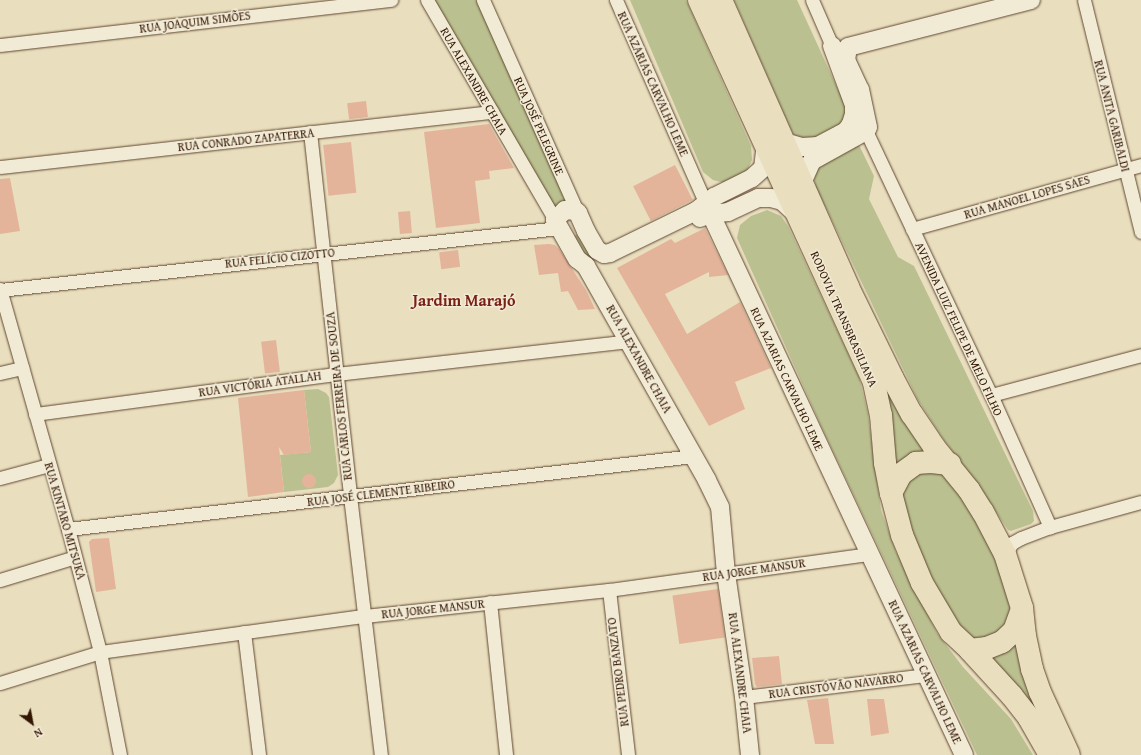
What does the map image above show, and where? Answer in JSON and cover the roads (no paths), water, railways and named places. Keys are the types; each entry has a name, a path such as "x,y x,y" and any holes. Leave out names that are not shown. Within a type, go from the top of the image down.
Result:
{"highway":[{"name":"RODOVIA TRANSBRASILIANA","path":"699,0 775,144 802,183 848,287 893,379 934,447 950,464 984,512 1005,554 1022,608 1025,636 1032,669 1040,692 1069,755"},
{"name":"RODOVIA TRANSBRASILIANA","path":"721,0 775,144 795,213 874,383 881,415 885,463 890,493 905,542 922,583 952,632 1012,696 1029,718 1050,755"},
{"path":"890,493 901,474 916,464 931,462 950,464"},
{"path":"970,650 987,648 1002,642 1014,631 1022,608"}],"street":[{"name":"RUA JOAQUIM SIMÕES","path":"0,44 391,0"},
{"name":"RUA ALEXANDRE CHAIA","path":"427,0 577,259 586,266 720,507 726,574 744,697 750,755"},
{"name":"RUA JOSÉ PELEGRINE","path":"483,0 580,218 597,250 604,254 610,253 708,209"},
{"name":"RUA AZARIAS CARVALHO LEME","path":"616,0 708,209 869,554 928,675 964,755"},
{"path":"802,183 812,161 866,131 869,124 860,90 842,51 812,0"},
{"path":"586,266 603,266 698,218 708,209 714,198 759,173 775,144 802,147 818,146 846,131 851,124 854,114 854,105 840,37 846,34 980,0"},
{"path":"842,51 1031,0"},
{"name":"RUA ANITA GARIBALDI","path":"1084,0 1141,232"},
{"name":"RUA CONRADO ZAPATERRA","path":"0,168 492,112"},
{"name":"AVENIDA LUIZ FELIPE DE MELO FILHO","path":"866,131 991,395 1050,527"},
{"name":"RUA CARLOS FERREIRA DE SOUZA","path":"310,132 336,374 381,755"},
{"name":"RUA MANOEL LOPES SAES","path":"912,229 1141,165"},
{"path":"708,209 728,212 758,198 771,198 782,201 795,213"},
{"path":"559,227 565,210 572,209 580,218"},
{"name":"RUA FELÍCIO CIZOTTO","path":"0,290 559,227"},
{"name":"RUA KINTARO MITSUKA","path":"0,290 76,557 100,652 120,755"},
{"name":"RUA VICTÓRIA ATALLAH","path":"35,414 336,374 629,341"},
{"path":"991,395 1141,355"},
{"path":"0,373 22,368"},
{"name":"RUA JOSÉ CLEMENTE RIBEIRO","path":"68,529 693,456"},
{"path":"0,478 49,465"},
{"path":"1005,554 1012,543 1050,527 1141,502"},
{"name":"RUA JORGE MANSUR","path":"0,683 100,652 364,616 609,590 869,554"},
{"path":"0,580 76,557"},
{"name":"RUA PEDRO BANZATO","path":"609,590 628,755"},
{"path":"490,602 506,755"},
{"path":"244,632 259,755"},
{"name":"RUA CRISTÓVÃO NAVARRO","path":"744,697 928,675"}],"district":[{"name":"Jardim Marajó","path":"464,300"}]}
